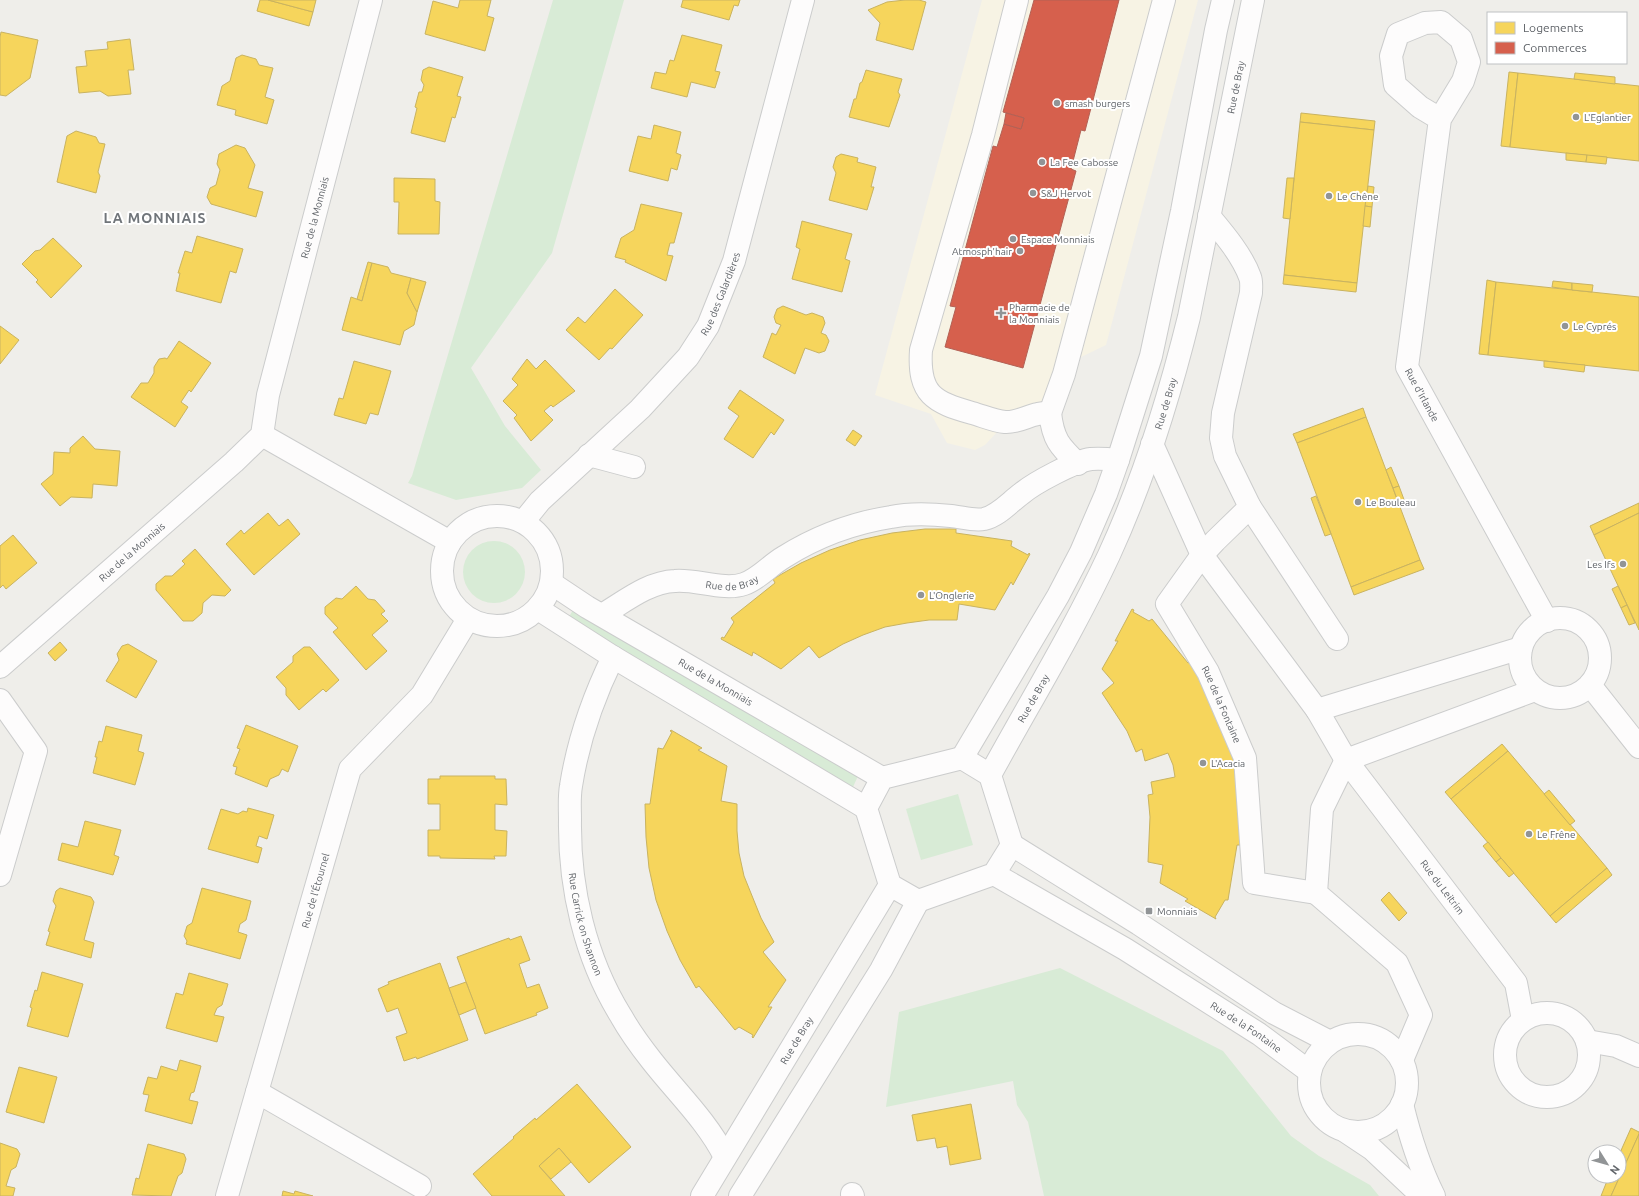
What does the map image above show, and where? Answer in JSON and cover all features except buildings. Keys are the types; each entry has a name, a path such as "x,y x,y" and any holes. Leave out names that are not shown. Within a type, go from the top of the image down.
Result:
{"street":[{"name":"Rue de la Monniais","path":"0,667 262,435 268,395 371,0"},
{"name":"Rue des Galardières","path":"523,522 540,501 640,409 688,357 708,326 734,261 802,0"},
{"path":"1017,0 983,135 921,350 920,368 923,383 933,396 947,406 1006,422 1023,419 1037,414 1050,413"},
{"path":"1078,464 1057,441 1052,428 1050,413 1064,374 1164,0"},
{"path":"962,758 1058,596 1084,545 1106,494 1118,460 1153,348 1182,211 1223,0"},
{"name":"Rue de Bray","path":"990,775 1084,604 1109,555 1131,504 1152,444 1179,358 1253,0"},
{"name":"Rue d'Irlande","path":"1440,119 1407,367 1547,620"},
{"path":"1209,216 1221,230 1241,259 1251,278 1252,293 1223,413 1221,438 1225,456 1250,507 1336,639"},
{"path":"262,435 450,542"},
{"name":"Rue du Leitrim","path":"1152,444 1202,555 1317,710 1346,760 1516,982 1523,1020"},
{"path":"589,455 634,467"},
{"name":"Rue de Bray","path":"602,615 641,592 664,582 676,580 732,586 744,584 757,577 783,557 822,537 868,521 893,516 922,515 951,516 977,520 985,519 1031,486 1078,464 1090,459 1118,460"},
{"path":"1202,555 1214,541 1250,507"},
{"path":"503,516 523,522 537,533 547,548 552,565 551,583 546,597 538,609 523,620 505,626 486,626 468,619 452,605 443,585 442,563 450,542 464,527 482,518 503,516"},
{"name":"Rue de la Fontaine","path":"1202,555 1167,604 1208,672 1245,758 1254,883 1316,893"},
{"name":"Rue de la Monniais","path":"551,583 587,607 882,778"},
{"path":"538,609 613,657 866,808 890,885 918,901"},
{"path":"1556,618 1570,619 1583,625 1593,635 1598,645 1600,659 1598,673 1590,685 1574,696 1560,699 1547,696 1535,690 1524,676 1520,662 1521,648 1526,638 1535,627 1547,620 1556,618"},
{"name":"Rue de l'Étournel","path":"227,1196 350,770 422,695 468,619"},
{"path":"1317,710 1521,648"},
{"name":"Rue Carrick on Shannon","path":"613,657 588,714 577,753 570,788 570,849 586,940 600,975 621,1016 652,1061 684,1098 717,1141 725,1157"},
{"path":"1590,685 1639,747"},
{"path":"1402,1060 1421,1015 1397,963 1316,893 1322,809 1346,760 1535,690"},
{"path":"0,700 36,751 0,875"},
{"path":"866,808 882,778 962,758 990,775 1012,845 1139,924 1274,1013 1330,1042"},
{"path":"740,1196 881,970 918,901 994,874 1012,845"},
{"name":"Rue de la Fontaine","path":"994,874 1139,958 1259,1034 1310,1072"},
{"name":"Rue de Bray","path":"702,1196 890,885"},
{"path":"1536,1014 1555,1014 1568,1019 1580,1028 1587,1041 1589,1056 1587,1069 1580,1082 1569,1091 1554,1097 1540,1097 1526,1092 1513,1080 1506,1067 1506,1044 1512,1030 1523,1020 1536,1014"},
{"path":"1345,1131 1362,1132 1378,1128 1392,1118 1402,1104 1407,1090 1407,1074 1402,1060 1392,1046 1378,1038 1362,1033 1345,1035 1330,1042 1321,1050 1314,1061 1310,1072 1308,1087 1312,1102 1320,1115 1331,1125 1345,1131 1372,1149 1422,1196"},
{"path":"1587,1041 1616,1046 1639,1056"},
{"path":"258,1092 420,1186"},
{"path":"1402,1104 1409,1132 1420,1165 1434,1196"}],"shaded area":[{"path":"982,0 1198,0 1106,345 1077,359 1039,425 1008,433 998,431 985,445 975,450 947,443 931,414 875,395"}],"green space":[{"path":"553,0 624,0 552,253 471,368 505,426 541,470 522,488 456,500 408,483 412,476"},
{"path":"488,541 500,541 516,550 523,560 525,572 523,584 516,594 500,603 488,603 477,598 468,589 463,578 463,566 468,555 477,546"},
{"path":"573,610 858,776 853,787 567,620"},
{"path":"958,794 973,845 921,860 906,809"},
{"path":"1060,968 1223,1051 1291,1136 1319,1156 1370,1185 1379,1196 1044,1196 1028,1122 1017,1105 1013,1081 886,1107 899,1012"}],"place":[{"name":"smash burgers","path":"1057,103"},
{"name":"L'Eglantier","path":"1576,117"},
{"name":"La Fee Cabosse","path":"1042,162"},
{"name":"S&J Hervot","path":"1033,193"},
{"name":"Le Chêne","path":"1329,196"},
{"name":"Espace Monniais","path":"1013,239"},
{"name":"Atmosph'hair","path":"1020,251"},
{"name":"Pharmacie de la Monniais","path":"1001,313"},
{"name":"Le Cyprés","path":"1565,326"},
{"name":"Le Bouleau","path":"1358,502"},
{"name":"Les Ifs","path":"1623,564"},
{"name":"L'Onglerie","path":"921,595"},
{"name":"L'Acacia","path":"1203,763"},
{"name":"Le Frêne","path":"1529,834"},
{"name":"Monniais","path":"1149,911"}],"district":[{"name":"LA MONNIAIS","path":"155,218"}]}
